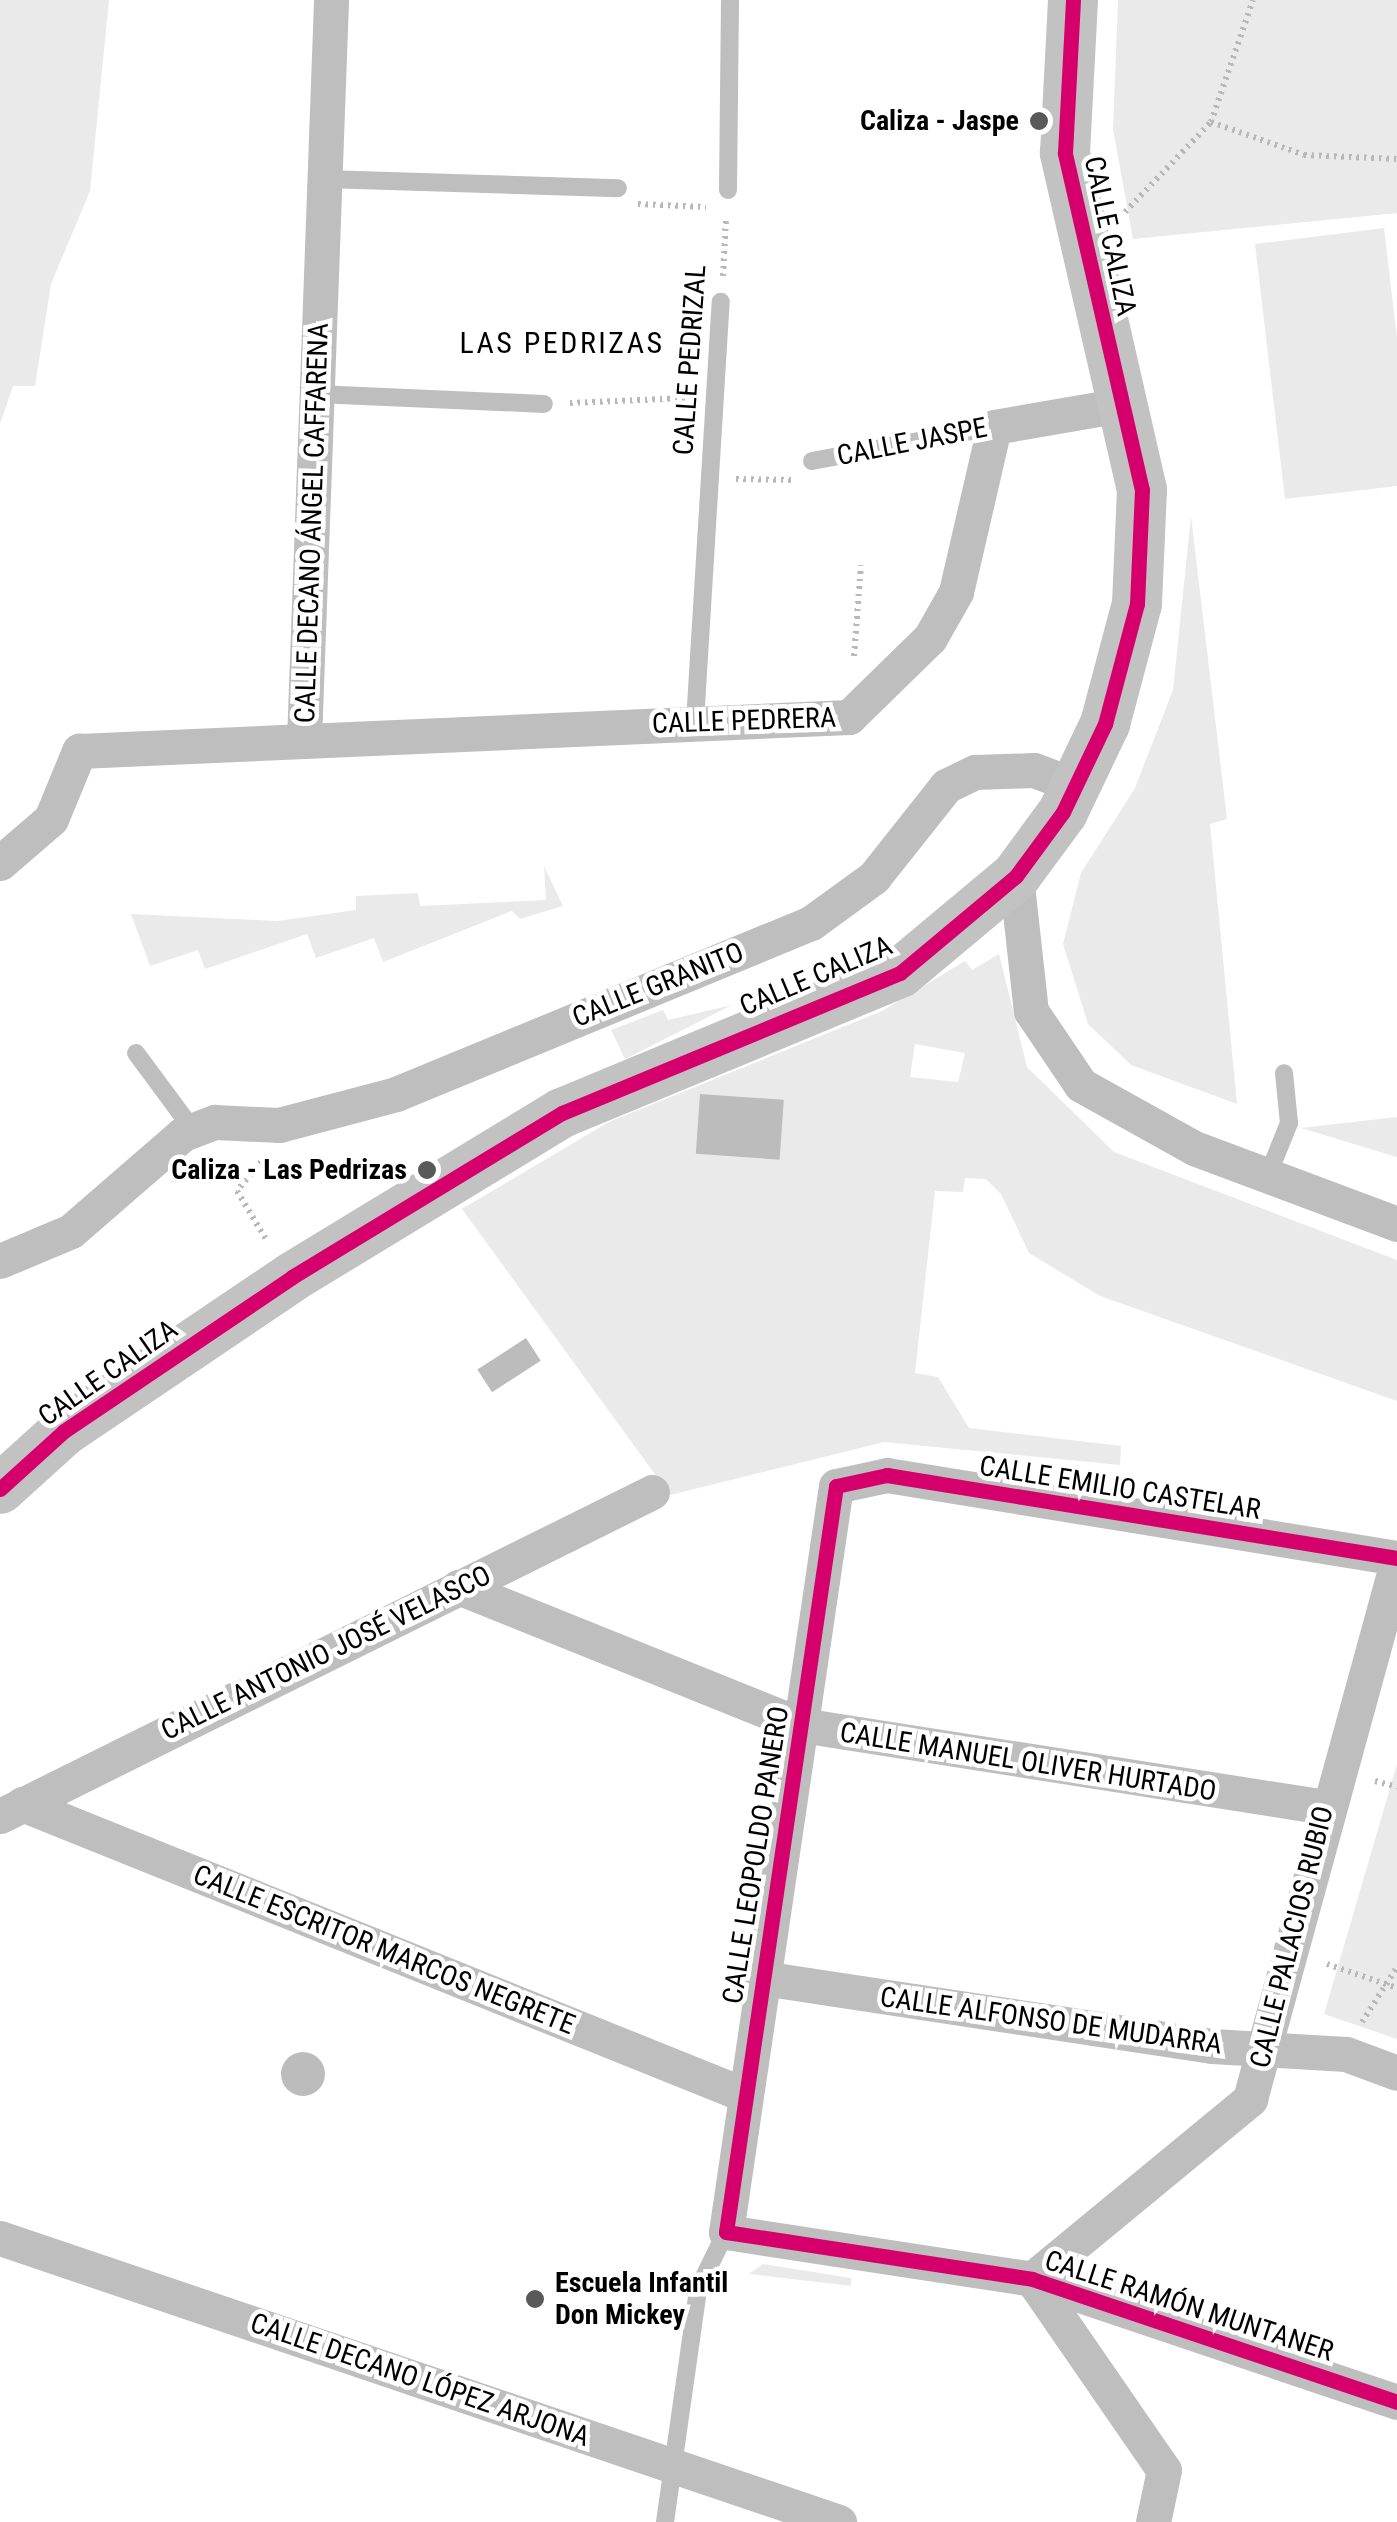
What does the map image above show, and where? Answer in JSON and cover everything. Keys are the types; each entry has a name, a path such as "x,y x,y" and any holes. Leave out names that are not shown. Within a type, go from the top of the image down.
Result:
{"street":[{"name":"CALLE DECANO ÁNGEL CAFFARENA","path":"0,863 51,819 79,751 304,741 331,0"},
{"name":"CALLE CALIZA","path":"0,1489 64,1430 336,1248 562,1113 900,973 1016,876 1074,785 1105,724 1137,604 1142,490 1065,153 1072,0"},
{"name":"CALLE JASPE","path":"994,427 1122,405"},
{"name":"CALLE PEDRERA","path":"304,741 849,717 930,638 956,592 994,427"},
{"name":"CALLE GRANITO","path":"193,1130 279,1125 396,1094 811,923 874,877 946,786 975,772 1034,770 1074,785"},
{"path":"1016,876 1031,1011 1080,1086 1194,1148 1397,1224"},
{"path":"0,1261 71,1231 193,1130"},
{"name":"CALLE EMILIO CASTELAR","path":"836,1486 887,1474 1397,1560"},
{"name":"CALLE LEOPOLDO PANERO","path":"726,2232 836,1486"},
{"name":"CALLE ANTONIO JOSÉ VELASCO","path":"11,1810 652,1492"},
{"name":"CALLE PALACIOS RUBIO","path":"1032,2279 1250,2099 1325,1807 1397,1560"},
{"name":"CALLE MANUEL OLIVER HURTADO","path":"458,1587 801,1726 1325,1807"},
{"name":"CALLE ESCRITOR MARCOS NEGRETE","path":"11,1810 745,2095"},
{"name":"CALLE ALFONSO DE MUDARRA","path":"762,1978 1262,2050 1346,2054 1397,2073"},
{"name":"CALLE RAMÓN MUNTANER","path":"726,2232 1032,2279 1397,2402"},
{"name":"CALLE DECANO LÓPEZ ARJONA","path":"0,2238 840,2522"},
{"path":"1032,2279 1164,2470 1153,2522"}],"lane":[{"path":"727,198 730,0"},
{"path":"325,179 618,188"},
{"name":"CALLE PEDRIZAL","path":"694,722 722,302"},
{"path":"317,394 554,404"},
{"name":"CALLE JASPE","path":"812,461 994,427"},
{"path":"136,1053 193,1130"},
{"path":"1268,1175 1289,1123 1284,1072"},
{"name":"CALLE LEOPOLDO PANERO","path":"665,2522 698,2289 726,2232"}],"path":[{"path":"1091,268 1150,178 1211,122 1253,0"},
{"path":"1211,122 1304,155 1397,158"},
{"path":"618,188 633,204 727,198"},
{"path":"554,404 616,395 715,399"},
{"path":"849,717 861,565"},
{"path":"239,1200 272,1248"},
{"path":"1288,1950 1397,1988"},
{"path":"1346,2054 1397,1967"}],"shaded area":[{"path":"0,0 109,0 90,191 51,284 35,386 13,386 0,424"},
{"path":"1118,0 1397,0 1397,213 1133,239 1113,129"},
{"path":"1384,228 1397,338 1397,486 1285,499 1255,244"},
{"path":"1191,516 1227,819 1210,824 1237,1104 1131,1065 1088,1024 1063,944 1081,873 1135,788 1173,690"},
{"path":"544,866 563,906 520,919 512,911 383,962 374,938 316,958 307,934 205,969 198,950 150,966 131,914 277,921 356,910 356,896 418,893 420,906 546,900"},
{"path":"999,954 1027,1067 1114,1152 1397,1260 1397,1401 1100,1296 1029,1253 1001,1194 986,1179 965,1178 963,1192 935,1191 915,1373 938,1377 969,1428 1121,1446 1120,1465 884,1442 670,1495 462,1209 609,1122 882,1011 965,961 972,970","holes":["915,1044 965,1053 958,1082 910,1077"]},
{"path":"732,1005 625,1059 611,1030 663,1010 668,1020"},
{"path":"700,1094 784,1100 780,1160 696,1154"},
{"path":"1397,1117 1397,1157 1301,1128"},
{"path":"526,1338 541,1361 492,1392 477,1370"},
{"path":"1397,1764 1397,2039 1324,2014"},
{"path":"303,2052 319,2058 325,2074 319,2090 303,2096 287,2090 281,2074 287,2058"},
{"path":"763,2264 851,2278 851,2286 749,2274"}],"cycle path":[{"path":"0,1489 64,1431 292,1277 562,1113 900,973 1016,876 1063,812 1105,724 1137,604 1142,490 1065,153 1073,0"},
{"path":"1397,1558 887,1475 836,1486 726,2232 1032,2279 1397,2402"}],"place":[{"name":"Caliza - Jaspe","path":"1039,121"},
{"name":"Caliza - Las Pedrizas","path":"427,1170"},
{"name":"Escuela Infantil Don Mickey","path":"535,2299"}],"district":[{"name":"LAS PEDRIZAS","path":"562,343"}]}
